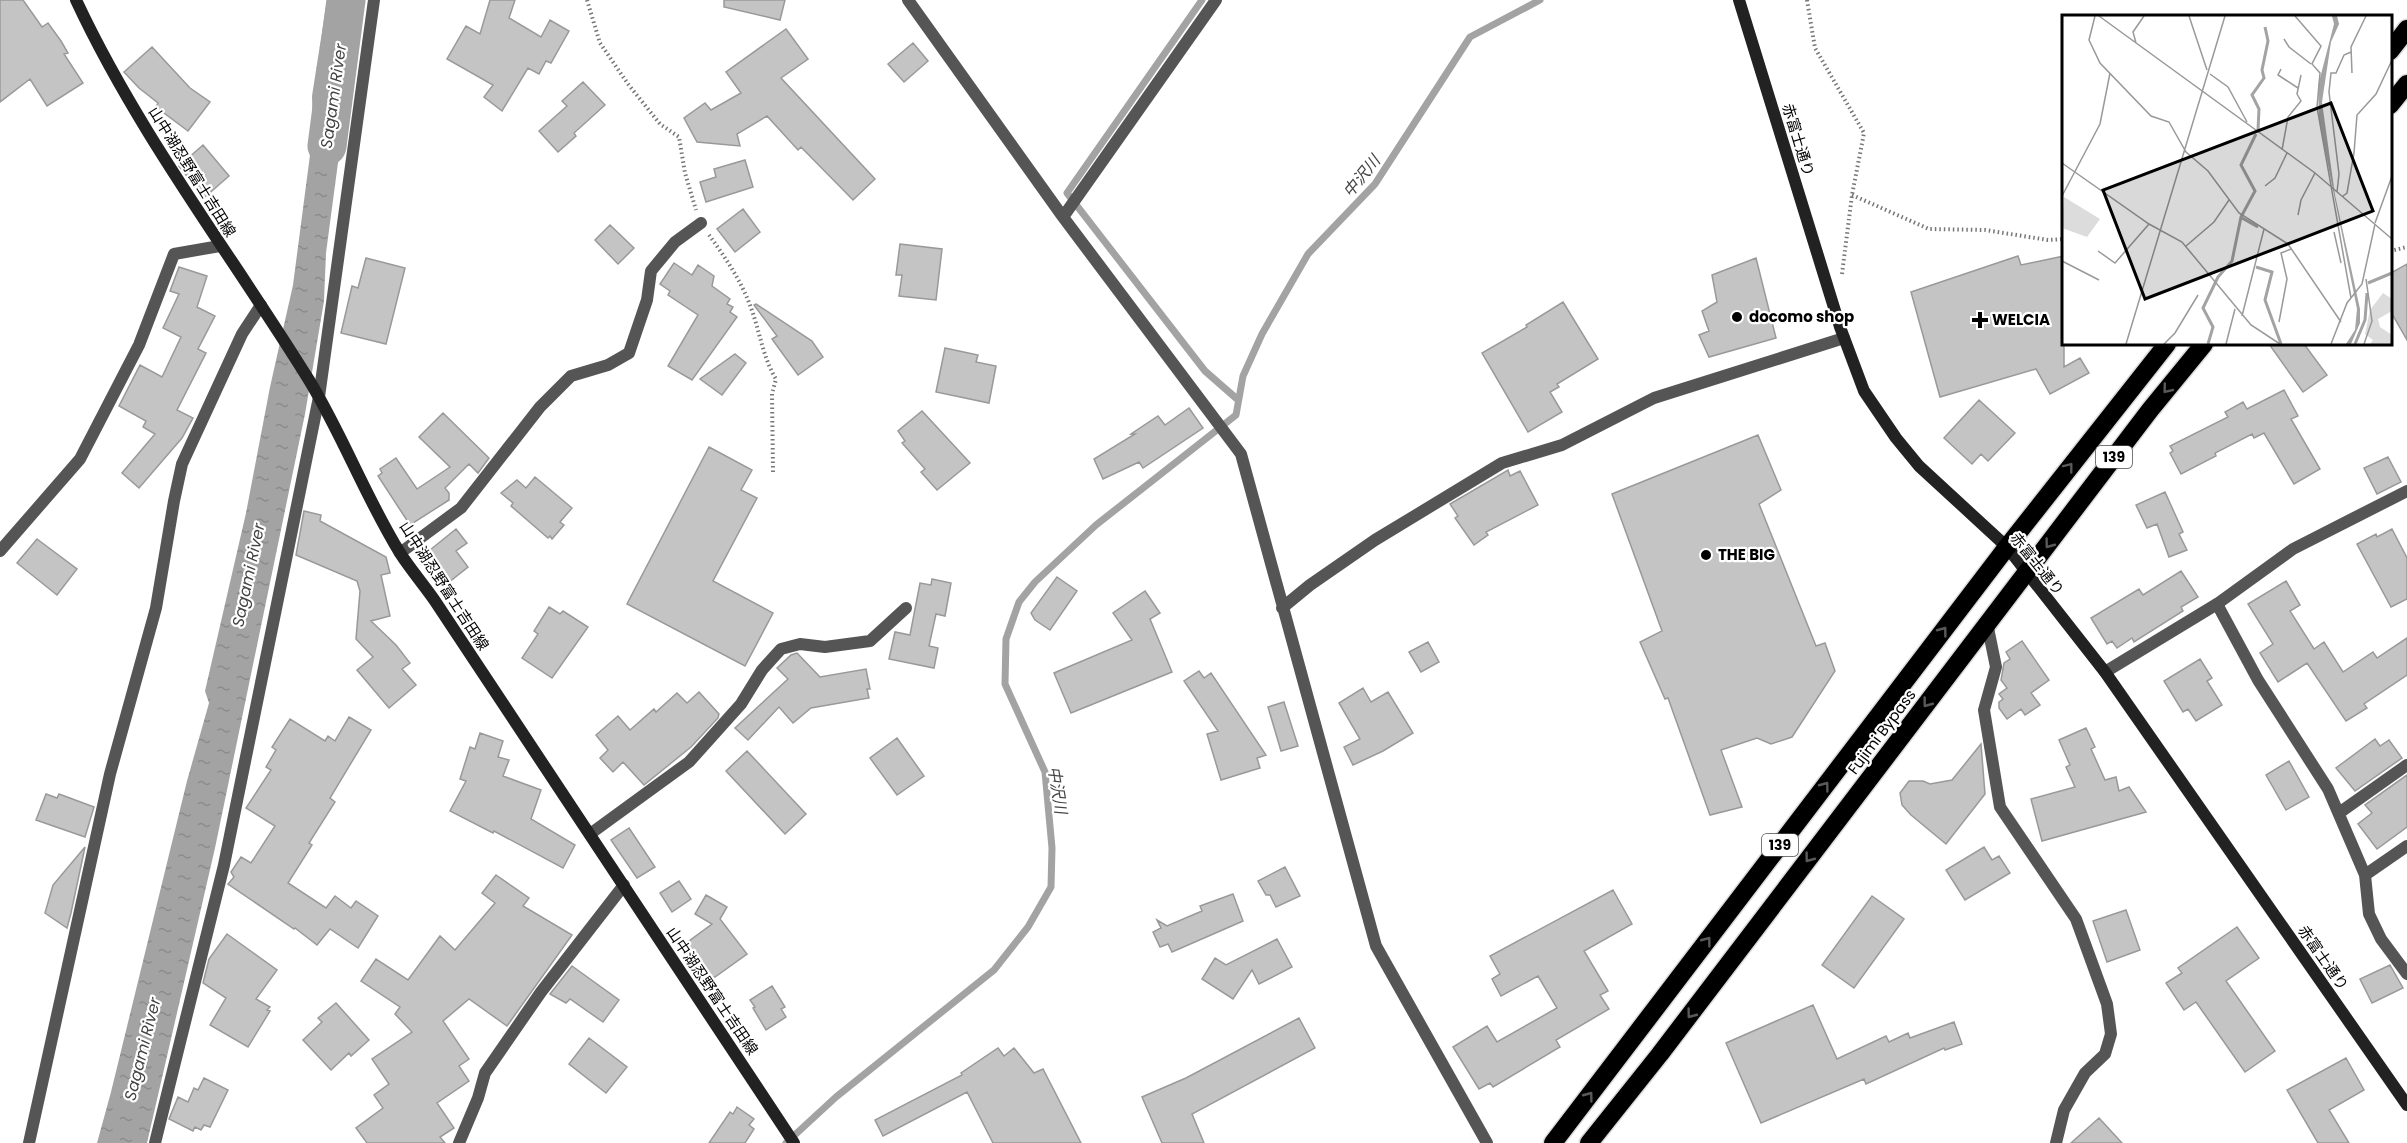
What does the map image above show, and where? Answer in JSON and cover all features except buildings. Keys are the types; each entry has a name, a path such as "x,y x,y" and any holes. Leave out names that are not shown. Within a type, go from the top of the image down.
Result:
{"highway":[{"path":"2392,50 2407,29"},
{"path":"2392,104 2407,84"},
{"name":"Fujimi Bypass","path":"1553,1143 2007,547 2165,345"},
{"name":"Fujimi Bypass","path":"1589,1143 2150,410 2203,345"}],"main road":[{"name":"山中湖忍野富士吉田線","path":"76,0 100,53 220,246 319,397 400,553 435,601 794,1143"},
{"name":"赤富士通り","path":"1739,0 1844,338 1864,391 1896,438 1919,466 2007,547 2104,672 2407,1105"}],"street":[{"path":"155,1143 224,865 319,397 374,0"},
{"path":"908,0 1063,217 1241,454 1376,946 1487,1143"},
{"path":"1063,217 1216,0"},
{"path":"400,553 461,508 540,407 571,376 608,365 629,353 647,300 651,271 675,242 701,223"},
{"path":"0,551 80,459 139,345 174,254 220,246"},
{"path":"29,1143 110,774 156,608 182,465 189,455 192,441 227,371 242,334 264,310"},
{"path":"1282,608 1375,540 1502,463 1562,445 1654,398 1844,338"},
{"path":"2104,672 2217,604 2293,549 2407,491"},
{"path":"2217,604 2258,680 2328,789 2365,875 2369,914 2380,939 2407,974"},
{"path":"590,834 689,762 741,704 762,670 782,649 800,644 825,647 870,641 906,608"},
{"path":"1987,623 1996,667 1984,710 2000,807 2076,919 2107,1004 2111,1034 2105,1054 2085,1073 2064,1110 2056,1143"},
{"path":"2338,813 2407,765"},
{"path":"2365,875 2407,846"},
{"path":"459,1143 478,1098 485,1073 541,992 624,885"}],"path":[{"path":"1807,0 1815,48 1864,134 1852,195 1841,276"},
{"path":"1852,195 1929,229 1985,230 2048,240 2062,239"},
{"path":"2392,251 2407,247"}],"water":[{"path":"327,0 359,0 349,56 336,66 331,91 340,95 339,100 345,110 326,253 324,301 305,414 215,848 147,1143 97,1143 187,781 209,703 205,691 246,513 270,387 293,285 313,132 312,96"}],"waterway":[{"name":"Sagami River","path":"327,146 346,0"},
{"name":"中沢川","path":"1202,0 1067,193 1205,371 1237,399"},
{"name":"中沢川","path":"786,1143 836,1097 994,970 1028,927 1051,887 1052,848 1045,772 1005,684 1006,639 1019,602 1035,582 1096,525 1236,415 1243,376 1262,334 1308,254 1375,184 1470,37 1540,0"}],"place":[{"name":"docomo shop","path":"1737,317"},
{"name":"WELCIA","path":"1980,320"},
{"name":"THE BIG","path":"1706,555"}]}
